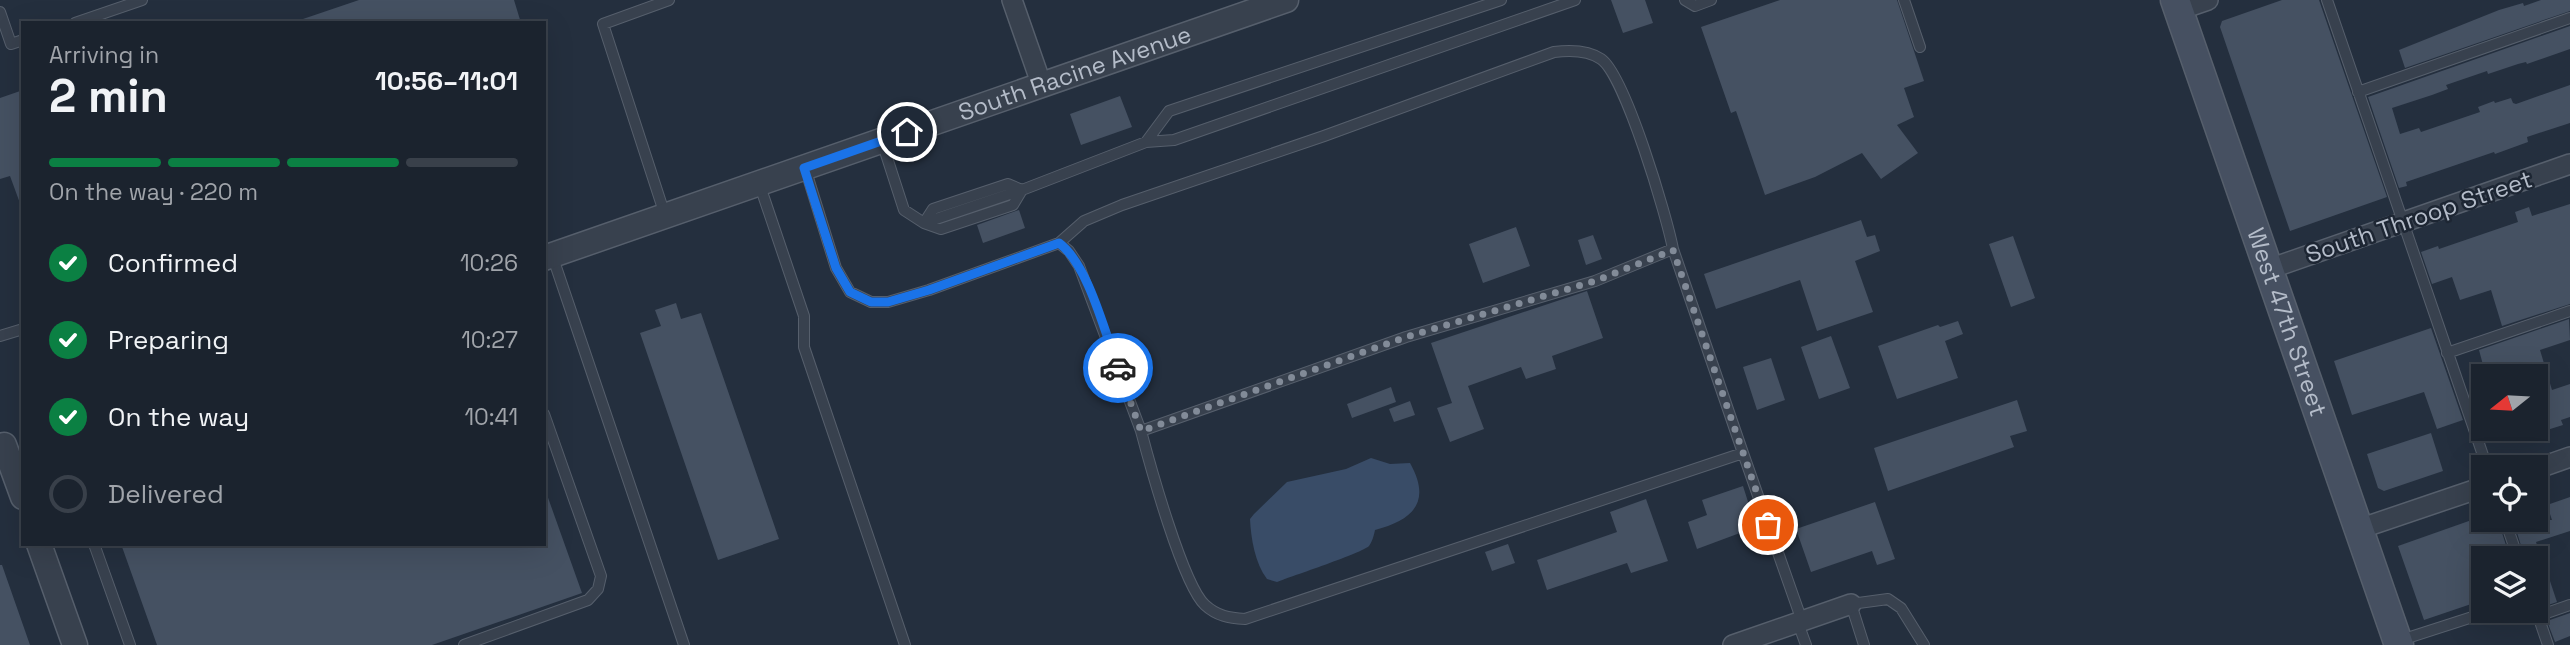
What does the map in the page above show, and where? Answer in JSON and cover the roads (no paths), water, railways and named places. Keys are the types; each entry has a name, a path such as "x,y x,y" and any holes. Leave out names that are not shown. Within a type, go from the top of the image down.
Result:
{"main road":[{"name":"West 47th Street","path":"2177,5 2399,643"}],"street":[{"path":"1012,0 1042,86"},
{"name":"South Racine Avenue","path":"548,256 1286,0"},
{"path":"2177,5 2208,0"},
{"name":"South Throop Street","path":"2269,269 2570,164"},
{"path":"7,440 21,490"},
{"path":"2548,465 2570,457"},
{"path":"2359,529 2471,491"},
{"path":"40,546 75,645"},
{"path":"1733,645 1851,604"}],"lane":[{"path":"81,21 142,0"},
{"path":"665,216 603,23 669,0"},
{"path":"1146,142 1169,111 1501,0"},
{"path":"1550,0 1561,5"},
{"path":"881,141 904,210 924,223 941,229 1013,205 1022,190 1146,142 1174,140 1575,0"},
{"path":"1685,0 1695,6 1711,0"},
{"path":"1904,0 1920,47"},
{"path":"2327,0 2483,455"},
{"path":"0,12 11,44 21,41"},
{"path":"2358,92 2570,18"},
{"path":"804,168 836,268 850,292 871,302 888,302 1059,243 1084,221 1122,205 1324,136 1554,52 1573,50 1602,60 1613,73 1628,108 1806,645"},
{"path":"759,183 804,316 804,347 905,645"},
{"path":"924,223 933,209 1009,184 1022,190"},
{"path":"1059,243 1069,250 1079,266 1141,431 1195,592 1203,603 1227,618 1245,620 1742,453"},
{"path":"1141,431 1406,337 1595,281 1673,250"},
{"path":"548,256 684,645"},
{"path":"2447,353 2570,311"},
{"path":"0,337 21,330"},
{"path":"464,645 588,600 598,589 601,576 546,420"},
{"path":"95,546 130,645"},
{"path":"1864,645 1851,604 1888,599 1901,608 1924,645"},
{"path":"2548,610 2570,605"},
{"path":"2399,643 2471,618"},
{"path":"2540,623 2548,645"}],"water":[{"path":"1371,458 1390,464 1410,463 1419,489 1419,499 1409,515 1375,530 1369,546 1364,549 1277,582 1267,579 1259,566 1253,543 1250,519 1254,514 1287,482 1346,469"}]}
